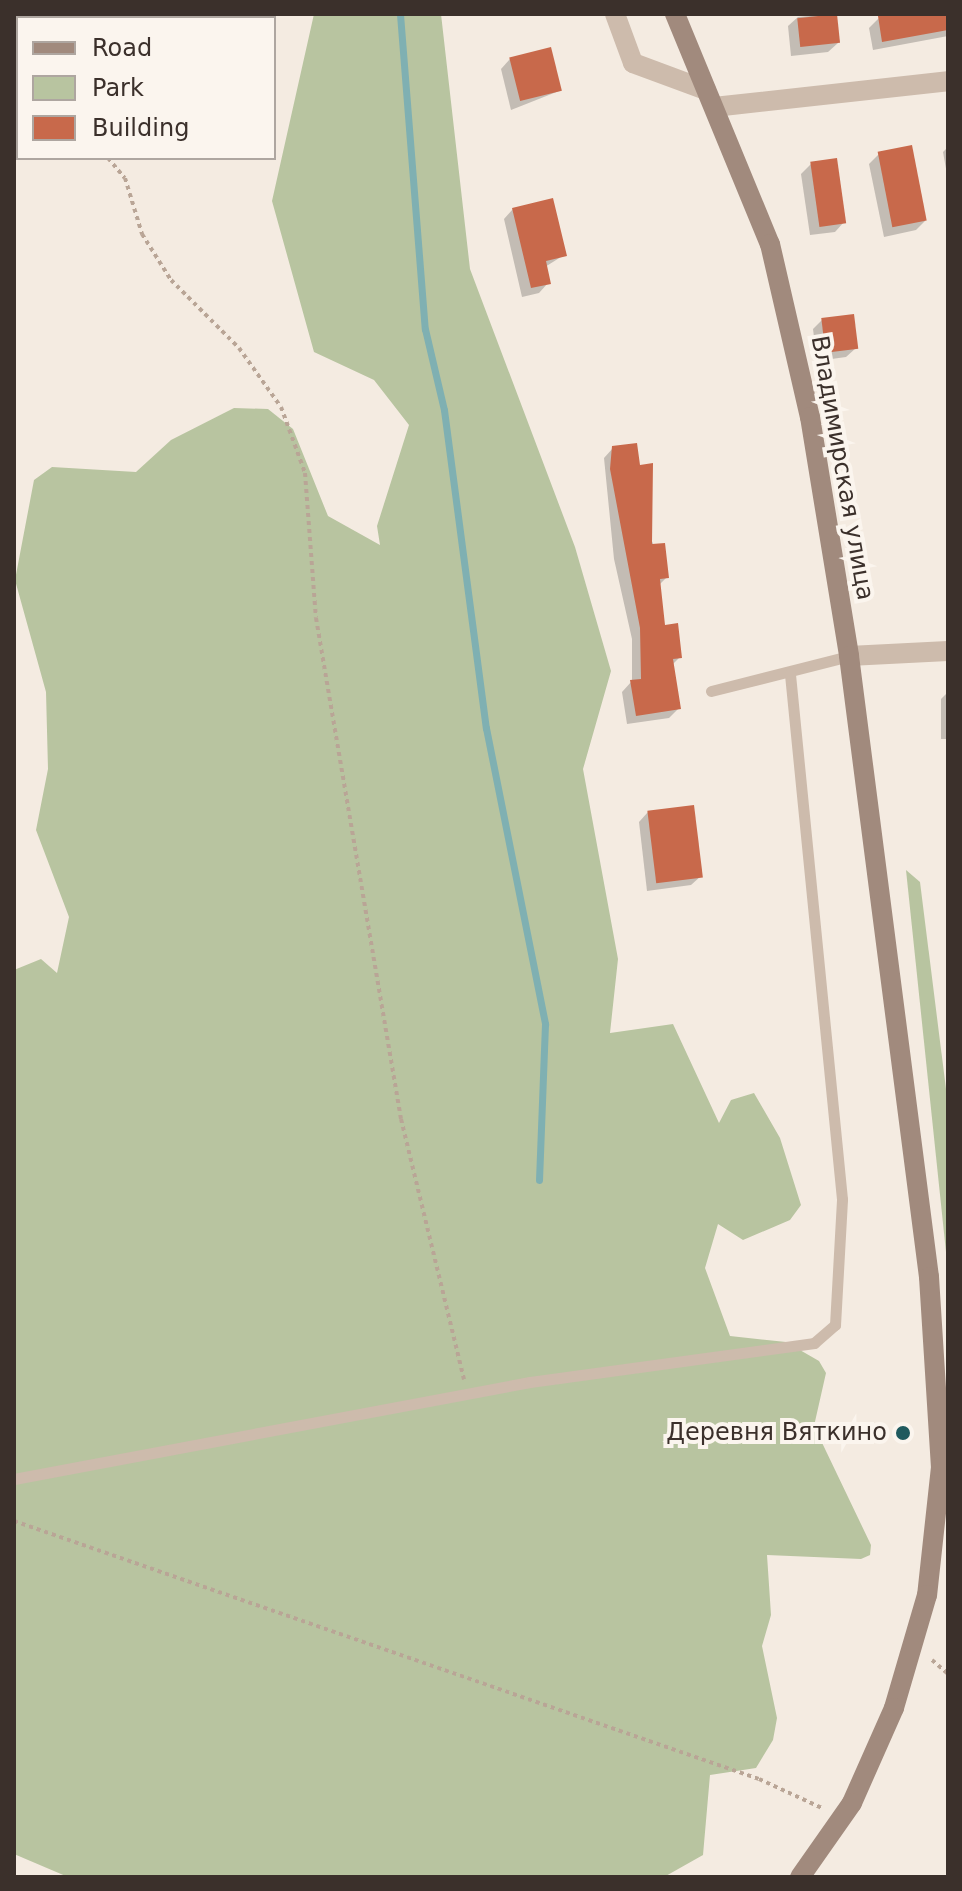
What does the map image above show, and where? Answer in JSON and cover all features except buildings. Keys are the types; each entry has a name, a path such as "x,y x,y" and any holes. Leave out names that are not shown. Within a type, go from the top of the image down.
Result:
{"street":[{"path":"615,14 633,63 710,98 948,81"},
{"name":"Владимирская улица","path":"675,14 770,244 810,417 849,656 929,1277 941,1467 927,1595 894,1708 842,1818 800,1877"},
{"path":"849,656 948,651"}],"lane":[{"path":"711,691 790,674 849,656"},
{"path":"14,1479 467,1393 814,1343 835,1325 842,1199 790,674"}],"path":[{"path":"110,160 125,178 142,234 171,280 239,348 281,407 305,473 316,618 401,1119 467,1393"},
{"path":"14,1521 759,1779 842,1818"}],"green space":[{"path":"314,14 441,14 470,269 575,547 611,671 583,769 618,959 610,1033 673,1024 719,1123 731,1100 754,1093 780,1138 801,1205 790,1220 743,1240 718,1224 705,1268 730,1336 786,1342 819,1361 826,1373 814,1426 871,1545 870,1555 861,1559 767,1555 771,1615 762,1646 777,1718 773,1740 756,1768 710,1775 703,1855 664,1877 68,1877 14,1854 14,970 41,959 57,973 69,917 36,830 48,769 46,692 15,580 34,480 52,467 136,472 171,440 234,408 268,409 293,429 328,516 380,545 377,526 409,425 374,380 314,352 272,201"},
{"path":"906,870 920,882 948,1105 948,1271"}],"waterway":[{"path":"400,14 425,329 444,410 486,728 545,1024 539,1180"}],"place":[{"name":"Деревня Вяткино","path":"903,1433"}]}
